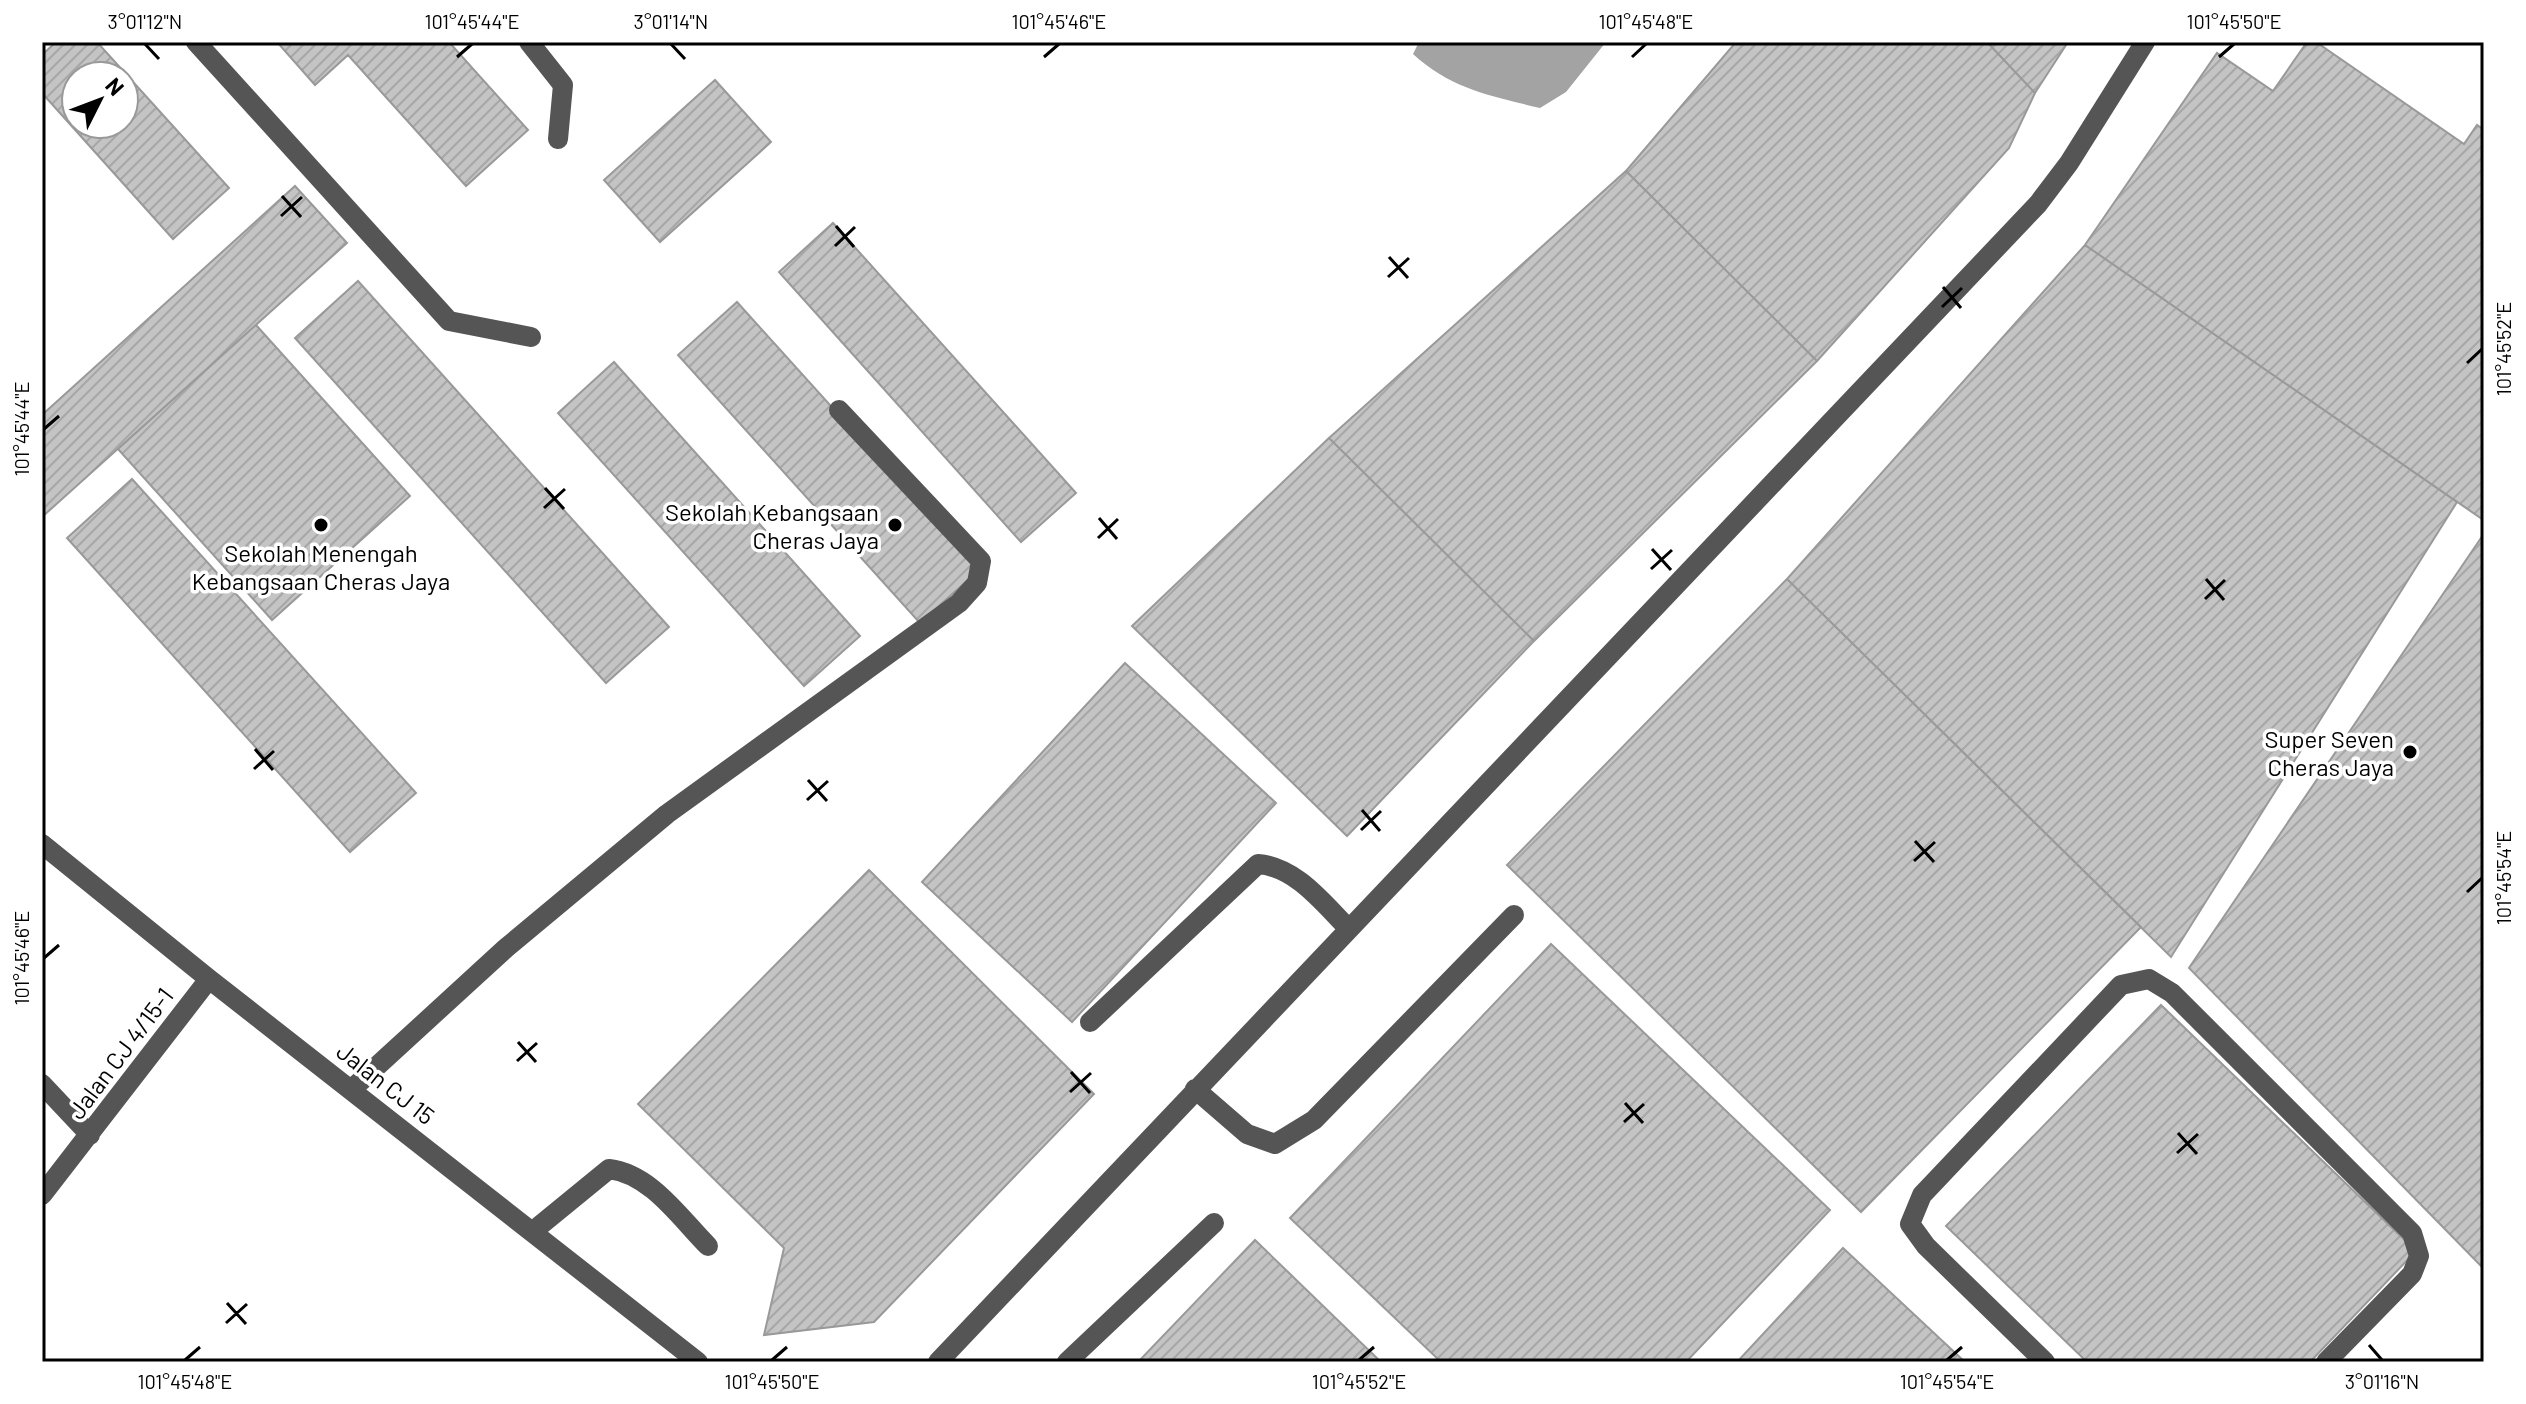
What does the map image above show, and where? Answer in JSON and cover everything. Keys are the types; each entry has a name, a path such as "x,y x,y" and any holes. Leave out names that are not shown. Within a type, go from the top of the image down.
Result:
{"street":[{"path":"196,42 449,321 531,337"},
{"path":"529,42 563,85 558,139"},
{"path":"938,1362 2038,204 2069,163 2145,42"},
{"path":"352,1089 506,948 667,814 959,603 977,583 981,561 839,410"},
{"name":"Jalan CJ 15","path":"42,844 209,979 698,1362"},
{"path":"1090,1022 1258,864 1275,865 1302,882 1348,928"},
{"path":"1195,1089 1247,1134 1275,1144 1314,1120 1514,915"},
{"name":"Jalan CJ 4/15-1","path":"42,1195 209,979"},
{"path":"2045,1362 1926,1246 1910,1224 1922,1195 2121,985 2149,979 2172,993 2412,1233 2419,1256 2412,1274 2326,1362"},
{"path":"42,1084 90,1135"},
{"path":"532,1232 609,1169 623,1171 644,1181 708,1246"},
{"path":"1067,1362 1214,1223"}],"shaded area":[{"path":"1419,42 1606,42 1566,92 1540,108 1472,90 1442,76 1413,54"}],"building":[{"path":"56,42 97,42 113,60 60,60 60,113 42,93 42,55"},
{"path":"277,42 449,42 528,130 466,186 348,55 315,85"},
{"path":"1736,42 1987,42 2035,93 2009,148 1817,361 1626,171"},
{"path":"1987,42 2068,42 2035,93"},
{"path":"2307,42 2316,42 2464,144 2477,125 2484,130 2482,519 2085,245 2217,53 2273,91"},
{"path":"715,80 771,142 660,242 604,180"},
{"path":"140,90 229,188 173,239 84,140 140,140"},
{"path":"1626,171 1817,361 1534,641 1329,438"},
{"path":"295,186 347,243 42,517 42,415"},
{"path":"833,223 1076,493 1021,542 779,272"},
{"path":"2085,245 2457,502 2171,957 1787,579"},
{"path":"358,281 669,627 606,683 295,338"},
{"path":"737,302 979,570 920,623 678,355"},
{"path":"256,325 410,496 272,620 118,449"},
{"path":"614,362 860,636 804,686 558,413"},
{"path":"1329,438 1534,641 1347,836 1132,626"},
{"path":"132,479 416,793 350,852 67,538"},
{"name":"Super Seven Cheras Jaya","path":"2484,536 2484,1269 2189,968"},
{"path":"1787,579 2141,927 1861,1212 1507,865"},
{"path":"1125,663 1276,803 1072,1022 922,882"},
{"path":"869,870 1094,1094 874,1322 764,1335 784,1248 638,1104"},
{"path":"1551,944 1830,1210 1686,1362 1441,1362 1290,1218"},
{"path":"2161,1005 2416,1251 2310,1362 2087,1362 1946,1226"},
{"path":"1255,1240 1381,1362 1138,1362"},
{"path":"1843,1248 1965,1362 1737,1362"}],"place":[{"name":"Sekolah Menengah Kebangsaan Cheras Jaya","path":"321,525"},
{"name":"Sekolah Kebangsaan Cheras Jaya","path":"895,525"},
{"name":"Super Seven Cheras Jaya","path":"2410,752"}]}
